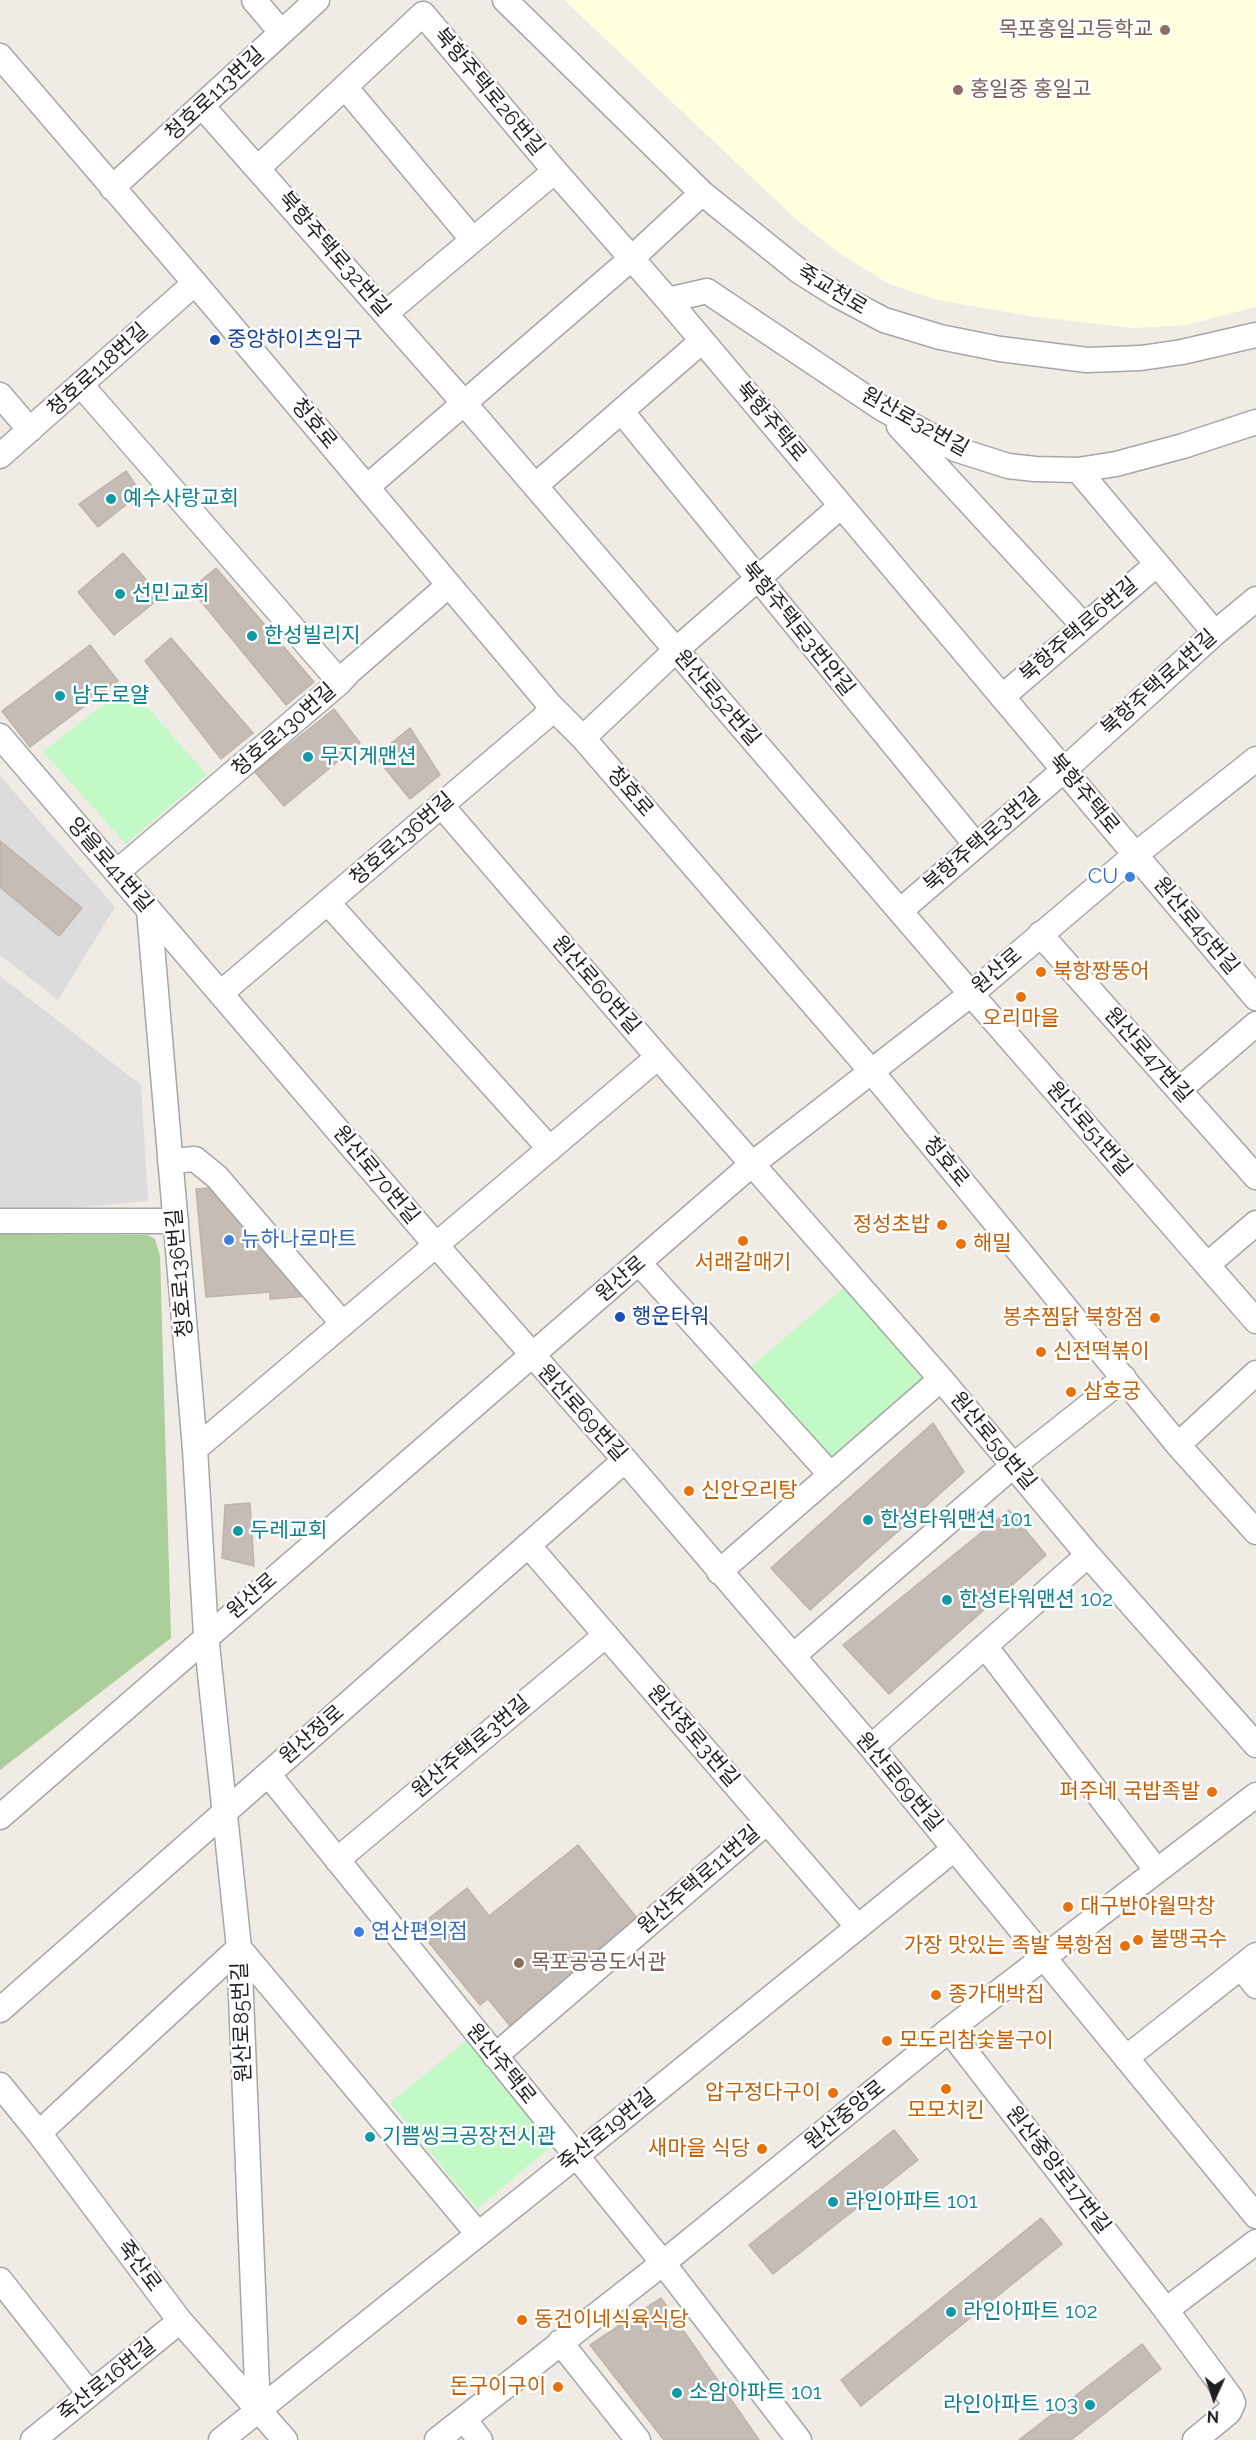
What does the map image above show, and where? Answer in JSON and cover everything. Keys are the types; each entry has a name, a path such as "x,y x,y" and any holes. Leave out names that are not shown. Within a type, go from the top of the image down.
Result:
{"street":[{"path":"254,0 281,32"},
{"name":"청호로113번길","path":"112,188 317,0"},
{"name":"죽교천로","path":"505,0 702,192 799,271 837,295 884,320 940,337 1000,349 1087,360 1141,358 1172,354 1256,335"},
{"name":"북항주택로26번길","path":"258,168 423,14 555,171 632,258"},
{"name":"청호로","path":"0,56 195,283 550,705 583,738 872,1072 1178,1445 1256,1532"},
{"path":"345,87 474,240"},
{"name":"북항주택로32번길","path":"202,106 464,403"},
{"path":"386,313 555,171"},
{"path":"367,487 632,258 702,192"},
{"name":"북항주택로","path":"632,258 1136,855"},
{"name":"청호로118번길","path":"0,456 195,283"},
{"name":"원산로32번길","path":"668,300 707,291 883,409 955,449 1008,466 1078,470 1134,460 1256,422"},
{"path":"535,486 702,341"},
{"path":"81,385 340,682"},
{"path":"0,395 30,430"},
{"name":"원산로52번길","path":"464,403 971,994"},
{"path":"883,409 1083,625"},
{"name":"북항주택로3번안길","path":"622,412 757,580 976,845"},
{"path":"1078,470 1215,633"},
{"path":"583,738 676,650 841,506"},
{"name":"북항주택로6번길","path":"1002,697 1083,625 1157,564"},
{"name":"청호로130번길","path":"117,872 340,682 449,585"},
{"name":"북항주택로4번길","path":"1064,770 1215,633 1256,599"},
{"name":"청호로136번길","path":"221,993 545,717 550,705"},
{"name":"양을로41번길","path":"0,736 221,993"},
{"name":"원산로","path":"0,1816 206,1635 751,1165 971,994 1040,934 1256,759"},
{"name":"북항주택로3번길","path":"900,911 1064,770"},
{"name":"원산로60번길","path":"441,805 751,1165"},
{"name":"원산로45번길","path":"1136,855 1256,998"},
{"path":"328,903 550,1149"},
{"name":"청호로136번길","path":"149,910 195,1449 206,1635"},
{"name":"원산로47번길","path":"1040,934 1256,1177"},
{"name":"원산로70번길","path":"221,993 531,1356"},
{"name":"원산로51번길","path":"971,994 1256,1321"},
{"path":"1179,1090 1256,1024"},
{"path":"195,1449 658,1057"},
{"path":"170,1161 195,1159 217,1177 343,1324"},
{"name":"원산로59번길","path":"751,1165 940,1379 1088,1555 1256,1745"},
{"path":"0,1221 176,1221"},
{"path":"1207,1264 1256,1223"},
{"path":"639,1263 831,1475"},
{"name":"원산로69번길","path":"531,1356 624,1460 871,1748 1256,2216"},
{"path":"1178,1445 1256,1373"},
{"path":"793,1656 1014,1465 1124,1378"},
{"path":"719,1572 940,1379"},
{"name":"원산정로","path":"0,2010 624,1460"},
{"name":"원산정로3번길","path":"528,1545 858,1927"},
{"path":"871,1748 1088,1555"},
{"name":"원산로85번길","path":"206,1635 239,1948 258,2410"},
{"name":"원산주택로3번길","path":"337,1860 606,1635"},
{"path":"985,1646 1157,1871"},
{"path":"221,1774 268,1774"},
{"name":"원산주택로","path":"268,1774 663,2263 800,2440"},
{"name":"원산중앙로","path":"437,2440 663,2263 950,2030 1256,1795"},
{"name":"원산주택로11번길","path":"495,2056 767,1822"},
{"name":"죽산로19번길","path":"221,2440 954,1849"},
{"path":"39,2133 239,1948 478,2234"},
{"path":"1126,2058 1248,1961 1256,1986"},
{"name":"원산중앙로17번길","path":"950,2030 1166,2310 1233,2403 1222,2420 1196,2440"},
{"name":"죽산로","path":"0,2085 180,2320 285,2440"},
{"path":"1166,2310 1256,2242"},
{"path":"0,2280 90,2394"},
{"name":"죽산로16번길","path":"33,2440 180,2320"},
{"path":"560,2342 638,2440"},
{"path":"464,2419 480,2440"}],"shaded area":[{"name":"홍일중 홍일고","path":"564,0 1256,0 1256,307 1186,325 1133,328 1030,316 933,299 887,283 838,252 797,220"},
{"path":"0,776 115,907 58,1000 0,955"},
{"path":"0,976 141,1085 148,1201 0,1215"}],"green space":[{"path":"128,685 207,775 126,844 43,752"},
{"path":"0,1234 147,1235 155,1239 160,1256 171,1638 0,1770"},
{"path":"847,1285 924,1373 922,1384 837,1457 825,1458 748,1369"},
{"path":"468,2039 553,2145 477,2209 390,2103"}],"building":[{"name":"예수사랑교회","path":"126,471 141,493 98,527 79,504"},
{"name":"선민교회","path":"123,553 161,597 114,635 78,592"},
{"name":"한성빌리지","path":"216,568 314,682 286,705 191,589"},
{"path":"171,638 253,733 221,759 145,661"},
{"name":"남도로얄","path":"90,645 118,681 30,747 2,711"},
{"name":"무지게맨션","path":"334,709 360,743 284,806 255,772"},
{"path":"410,728 440,775 410,799 375,756"},
{"path":"0,841 82,908 59,936 0,887"},
{"name":"뉴하나로마트","path":"209,1188 308,1296 270,1299 270,1292 206,1297 196,1189"},
{"name":"한성타워맨션 101","path":"933,1423 964,1472 810,1610 771,1568"},
{"name":"두레교회","path":"250,1503 254,1566 222,1558 225,1505"},
{"name":"한성타워맨션 102","path":"1009,1510 1046,1555 889,1694 843,1645"},
{"name":"목포공공도서관","path":"578,1845 641,1923 511,2027 488,1999 480,2005 417,1928 467,1888 489,1916"},
{"name":"라인아파트 101","path":"894,2130 918,2160 773,2274 749,2245"},
{"name":"라인아파트 102","path":"1041,2218 1062,2244 861,2406 841,2380"},
{"name":"소암아파트 101","path":"661,2298 759,2440 664,2440 590,2345"},
{"name":"라인아파트 103","path":"1142,2344 1161,2369 1071,2440 1019,2440"}],"place":[{"name":"목포홍일고등학교","path":"1165,30"},
{"name":"홍일중 홍일고","path":"958,90"},
{"name":"중앙하이츠입구","path":"215,340"},
{"name":"예수사랑교회","path":"111,499"},
{"name":"선민교회","path":"120,594"},
{"name":"한성빌리지","path":"252,636"},
{"name":"남도로얄","path":"60,696"},
{"name":"무지게맨션","path":"308,757"},
{"name":"CU","path":"1130,877"},
{"name":"북항짱뚱어","path":"1041,972"},
{"name":"오리마을","path":"1021,997"},
{"name":"정성초밥","path":"942,1225"},
{"name":"뉴하나로마트","path":"229,1240"},
{"name":"서래갈매기","path":"743,1241"},
{"name":"해밀","path":"961,1244"},
{"name":"행운타워","path":"620,1317"},
{"name":"봉추찜닭 북항점","path":"1155,1318"},
{"name":"신전떡볶이","path":"1041,1352"},
{"name":"삼호궁","path":"1071,1392"},
{"name":"신안오리탕","path":"689,1491"},
{"name":"한성타워맨션 101","path":"868,1520"},
{"name":"두레교회","path":"238,1531"},
{"name":"한성타워맨션 102","path":"947,1600"},
{"name":"퍼주네 국밥족발","path":"1212,1792"},
{"name":"대구반야월막창","path":"1068,1907"},
{"name":"연산편의점","path":"359,1932"},
{"name":"불땡국수","path":"1138,1940"},
{"name":"가장 맛있는 족발 북항점","path":"1125,1946"},
{"name":"목포공공도서관","path":"519,1963"},
{"name":"종가대박집","path":"936,1995"},
{"name":"모도리참숯불구이","path":"887,2041"},
{"name":"모모치킨","path":"946,2089"},
{"name":"압구정다구이","path":"833,2093"},
{"name":"기쁨씽크공장전시관","path":"370,2137"},
{"name":"새마을 식당","path":"762,2149"},
{"name":"라인아파트 101","path":"833,2202"},
{"name":"라인아파트 102","path":"951,2312"},
{"name":"동건이네식육식당","path":"522,2320"},
{"name":"돈구이구이","path":"558,2387"},
{"name":"소암아파트 101","path":"677,2393"},
{"name":"라인아파트 103","path":"1090,2405"}]}
